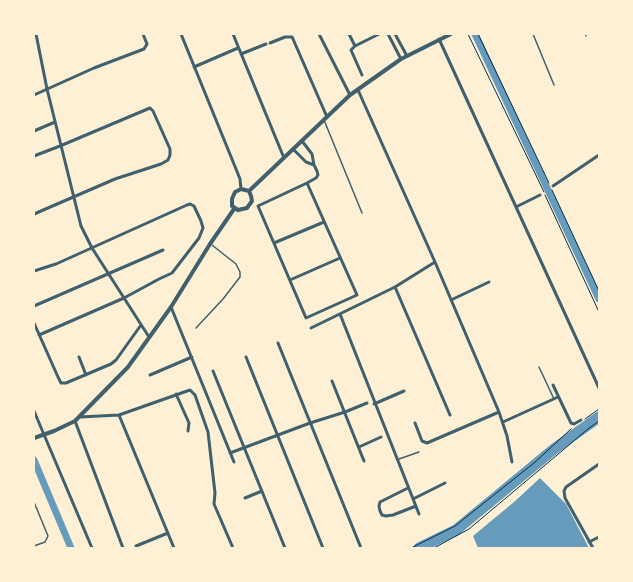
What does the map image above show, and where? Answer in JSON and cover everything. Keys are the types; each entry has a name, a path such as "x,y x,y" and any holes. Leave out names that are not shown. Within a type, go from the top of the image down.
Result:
{"street":[{"path":"36,34 60,146 81,226 92,248 149,337"},
{"path":"34,95 94,68 144,49 147,44 143,34"},
{"path":"181,34 238,174 241,189"},
{"path":"233,34 284,158"},
{"path":"319,34 350,95"},
{"path":"349,34 354,46"},
{"path":"362,76 351,50 354,46 379,34"},
{"path":"388,34 401,60"},
{"path":"395,34 407,56"},
{"path":"248,191 350,95 407,56 451,34"},
{"path":"241,54 285,37 292,37 325,119"},
{"path":"439,39 599,388"},
{"path":"194,66 238,48"},
{"path":"358,90 435,262 499,412 507,436 512,462"},
{"path":"34,156 150,108 154,111 170,149 170,158 161,164 115,179 34,214"},
{"path":"34,131 55,122"},
{"path":"302,141 312,154 318,175 307,183 258,206 306,318 357,295 307,183"},
{"path":"293,149 306,162 314,164"},
{"path":"552,186 599,155"},
{"path":"234,209 242,210 250,205 252,196 248,191 241,189"},
{"path":"234,209 232,203 233,195 241,189"},
{"path":"516,207 540,195"},
{"path":"34,271 56,264 190,204 194,206 202,221 202,232 172,273 124,298 39,335"},
{"path":"34,438 75,422 128,367 171,307 210,244 234,209"},
{"path":"274,243 324,222"},
{"path":"34,306 163,250"},
{"path":"290,280 340,258"},
{"path":"311,328 395,287 435,262"},
{"path":"451,300 489,282"},
{"path":"395,287 450,415"},
{"path":"171,307 234,462"},
{"path":"340,314 374,404 419,514"},
{"path":"34,323 58,377 61,382 66,383 106,366 116,360 141,325"},
{"path":"278,344 361,548"},
{"path":"79,357 86,375"},
{"path":"150,375 192,357"},
{"path":"246,357 323,548"},
{"path":"214,370 285,548"},
{"path":"332,381 364,461"},
{"path":"553,385 571,423 574,424 581,421"},
{"path":"80,417 119,415 190,390 195,395 209,436 215,493 214,504 233,548"},
{"path":"374,404 404,391"},
{"path":"176,394 189,423 188,431"},
{"path":"503,422 558,397"},
{"path":"230,453 367,403"},
{"path":"34,411 92,548"},
{"path":"415,423 422,441 427,443 499,412"},
{"path":"119,415 174,548"},
{"path":"75,422 123,548"},
{"path":"359,447 382,437"},
{"path":"592,548 565,498 564,491 566,487 599,464"},
{"path":"412,499 445,483"},
{"path":"408,488 380,502 380,511 382,515 386,516 393,515 416,506"},
{"path":"244,498 262,491"},
{"path":"136,546 168,533"},
{"path":"589,542 599,538"}],"lane":[{"path":"533,34 554,85"},
{"path":"325,119 362,213"},
{"path":"196,328 223,299 240,277 240,272 236,264 210,244"},
{"path":"539,367 554,399"},
{"path":"397,460 419,452"},
{"path":"34,502 48,536 45,542 34,546"}],"path":[{"path":"468,34 599,312"},
{"path":"478,34 549,184"},
{"path":"552,191 599,291"},
{"path":"581,421 599,409"},
{"path":"434,548 469,528 599,421"},
{"path":"411,548 455,526 534,463 575,426"}],"water":[{"path":"540,478 566,504 589,548 478,548 473,536"}],"waterway":[{"path":"475,34 599,299"},
{"path":"419,548 456,530 554,449 599,417"},
{"path":"34,460 71,548"}]}
